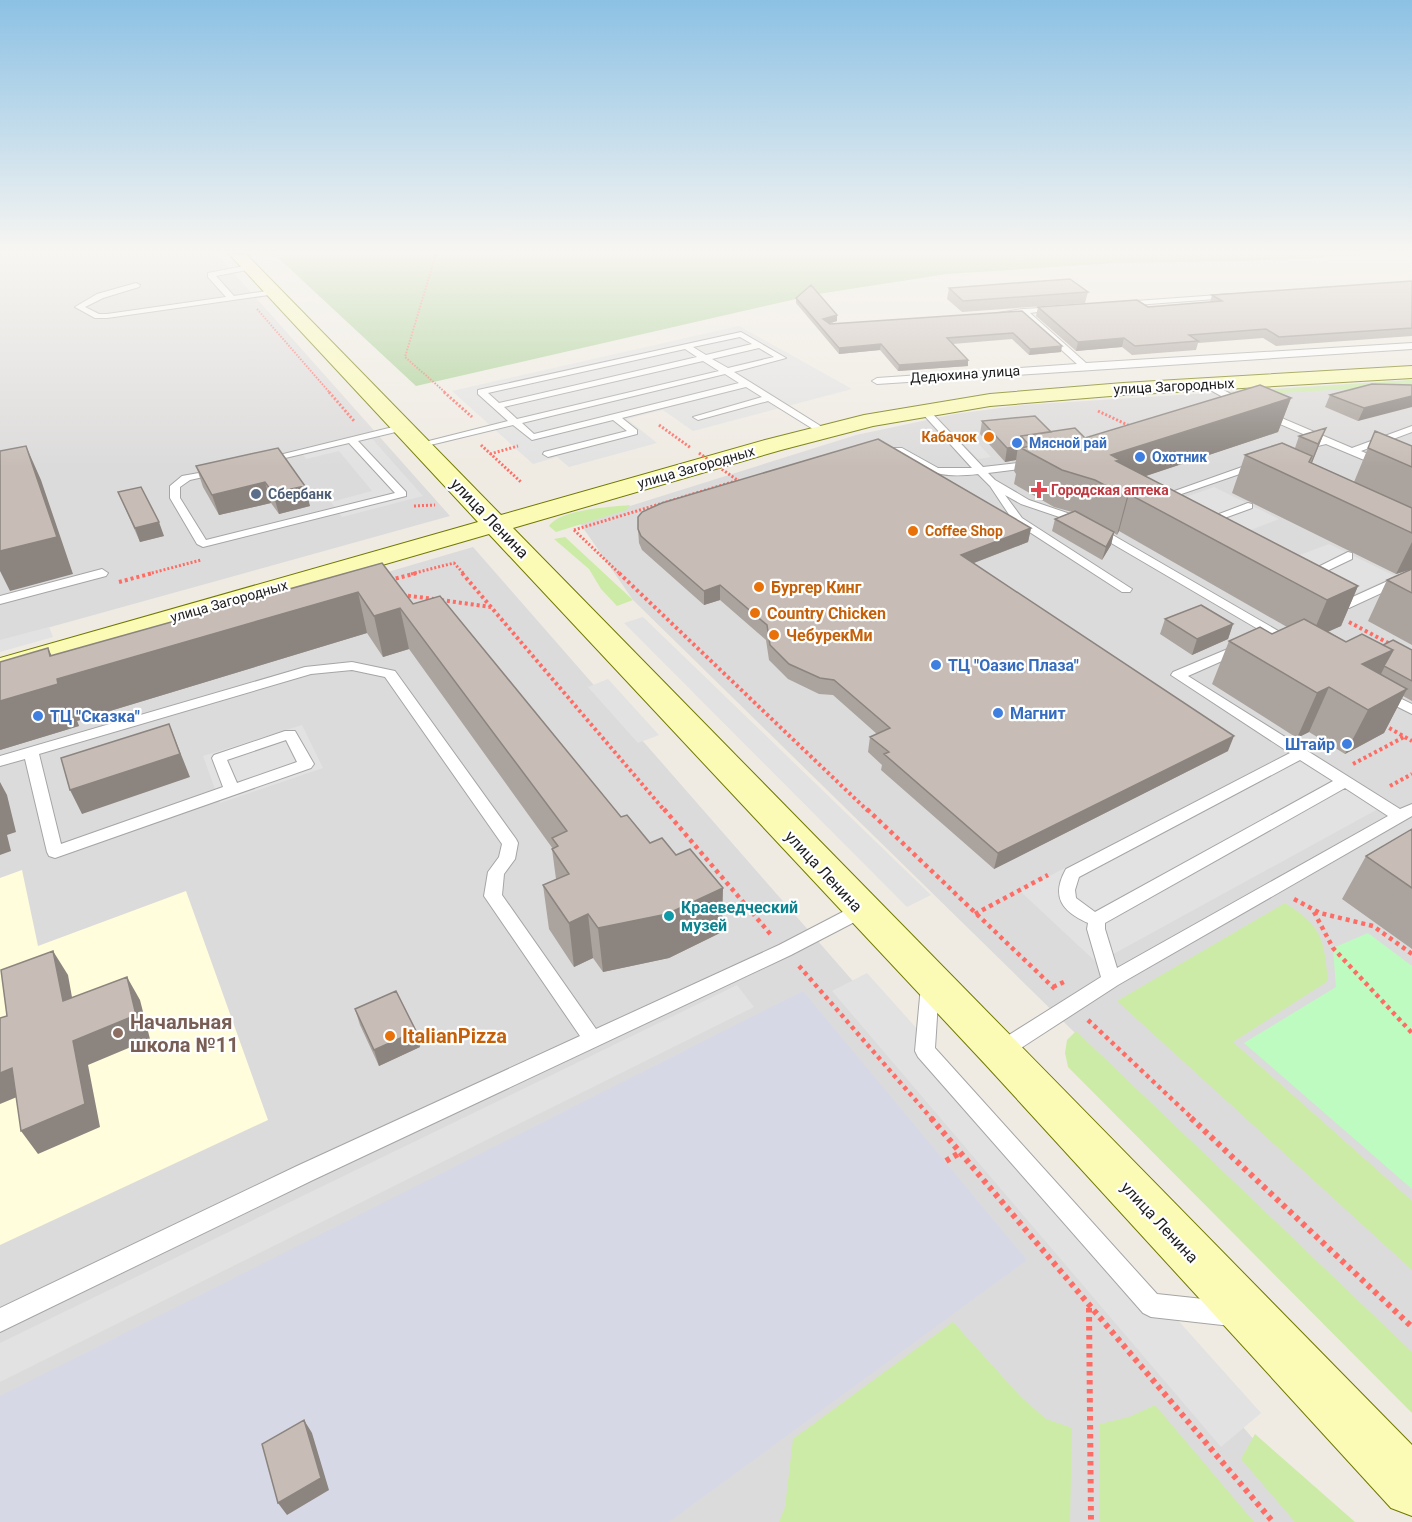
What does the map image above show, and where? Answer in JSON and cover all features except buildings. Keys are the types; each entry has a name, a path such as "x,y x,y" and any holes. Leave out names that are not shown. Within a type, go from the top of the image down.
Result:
{"main road":[{"name":"улица Ленина","path":"299,325 496,524 1412,1487"},
{"name":"улица Загородных","path":"0,667 824,432 924,410 1032,395 1412,372"}],"lane":[{"path":"1039,325 1084,366"},
{"path":"254,462 351,440 467,433 485,429 514,422 726,371 782,358 741,334 481,392 514,422 532,437 747,384"},
{"path":"497,406 760,345"},
{"path":"686,346 824,432"},
{"name":"Дедюхина улица","path":"877,381 1412,346"},
{"path":"1206,384 1246,405 1412,477"},
{"path":"698,417 770,399"},
{"path":"1235,409 1246,405"},
{"path":"924,410 980,469 1018,520 1126,589"},
{"path":"548,454 634,432 615,417"},
{"path":"1352,451 1412,429"},
{"path":"231,467 186,478 176,486 175,498 203,544 402,494 351,440"},
{"path":"1169,511 1151,501 1259,468 1280,457 1328,441"},
{"path":"898,450 936,471 958,473 1047,462"},
{"path":"991,482 1025,502 1081,521 1304,650"},
{"path":"1206,531 1196,525 1248,506"},
{"path":"1348,556 1297,579 1345,605 1412,574"},
{"path":"0,600 102,573"},
{"path":"1275,633 1178,675 1340,777 1406,812"},
{"path":"0,761 310,670 352,666 390,674 510,843 507,859 496,872 493,896 593,1040"},
{"path":"1373,688 1412,710"},
{"path":"31,752 55,852 232,790 306,764 290,734 219,758 232,790"},
{"path":"1097,920 1080,913 1066,897 1065,885 1072,873 1301,753"},
{"path":"1111,980 1096,928 1097,920 1340,777"},
{"path":"1000,1052 1111,980 1406,812"},
{"path":"0,1320 305,1173 785,950 862,910"},
{"path":"931,981 925,1051 1151,1305 1249,1316"}],"path":[{"path":"286,325 356,421 328,439 333,444"},
{"path":"415,325 405,357 485,429"},
{"path":"1089,407 1138,430"},
{"path":"659,425 742,483"},
{"path":"467,433 522,483"},
{"path":"747,478 573,530 1412,1327"},
{"path":"116,583 208,559"},
{"path":"380,583 454,563 961,1152 1089,1307 1273,1522"},
{"path":"392,593 491,607"},
{"path":"1345,605 1346,620 1393,645"},
{"path":"1380,723 1412,741"},
{"path":"1340,777 1404,737"},
{"path":"1384,789 1412,774"},
{"path":"975,914 1057,870"},
{"path":"1303,894 1293,900 1314,912 1350,918 1377,928 1412,954"},
{"path":"1314,912 1333,948 1412,1033"},
{"path":"946,1161 961,1152"},
{"path":"1089,1307 1091,1522"}],"shaded area":[{"path":"0,325 280,325 450,516 0,641"},
{"path":"739,326 852,389 693,431 663,410 627,419 657,443 569,467 557,457 533,464 452,391"},
{"path":"1412,380 1412,1363 633,600 579,522 856,435 955,414 1022,405"},
{"path":"367,433 423,496 342,517 331,502 372,491 339,451 306,459 299,449"},
{"path":"970,435 991,457 978,459 957,437"},
{"path":"1214,487 1279,519 1248,531 1297,556 1329,544 1395,576 1343,599 1163,505"},
{"path":"473,547 1326,1522 0,1522 0,686"},
{"path":"643,617 931,895 907,907 624,623"},
{"path":"49,627 53,637 0,652 0,640"},
{"path":"608,679 659,735 638,743 588,687"},
{"path":"302,725 323,768 220,803 203,756"},
{"path":"1289,753 1378,809 1097,963 1020,891"},
{"name":"Начальная школа №11","path":"22,870 38,946 186,891 268,1120 0,1245 0,878"},
{"path":"867,973 1261,1413 1221,1447 832,991"},
{"path":"737,985 754,1007 0,1382 0,1343"},
{"path":"803,991 1027,1260 669,1522 0,1522 0,1396"}],"green space":[{"path":"350,325 682,325 416,386"},
{"path":"1412,380 1412,385 1234,396 1227,393"},
{"path":"630,505 626,510 556,532 549,526 555,520 575,512"},
{"path":"565,537 633,600 617,606 601,589 589,569 554,539"},
{"path":"1285,903 1307,919 1319,935 1325,954 1328,981 1233,1042 1412,1201 1412,1270 1117,1001"},
{"path":"1368,933 1412,966 1412,1189 1244,1043 1336,987 1333,948"},
{"path":"1076,1031 1412,1352 1412,1413 1068,1067 1065,1053 1067,1040"},
{"path":"953,1322 1021,1397 1046,1419 1072,1428 1070,1522 779,1522 785,1507 793,1439"},
{"path":"1155,1405 1254,1522 1099,1522 1100,1424 1129,1417"},
{"path":"1255,1434 1355,1522 1295,1522 1241,1459"}],"place":[{"name":"Кабачок","path":"989,437"},
{"name":"Мясной рай","path":"1017,443"},
{"name":"Охотник","path":"1140,457"},
{"name":"Городская аптека","path":"1039,490"},
{"name":"Сбербанк","path":"256,494"},
{"name":"Coffee Shop","path":"913,531"},
{"name":"Бургер Кинг","path":"759,587"},
{"name":"Country Chicken","path":"755,613"},
{"name":"ЧебурекМи","path":"774,635"},
{"name":"ТЦ \"Оазис Плаза\"","path":"936,665"},
{"name":"Магнит","path":"998,713"},
{"name":"ТЦ \"Сказка\"","path":"38,716"},
{"name":"Штайр","path":"1347,744"},
{"name":"Краеведческий музей","path":"669,916"},
{"name":"Начальная школа №11","path":"118,1033"},
{"name":"ItalianPizza","path":"390,1036"}]}
